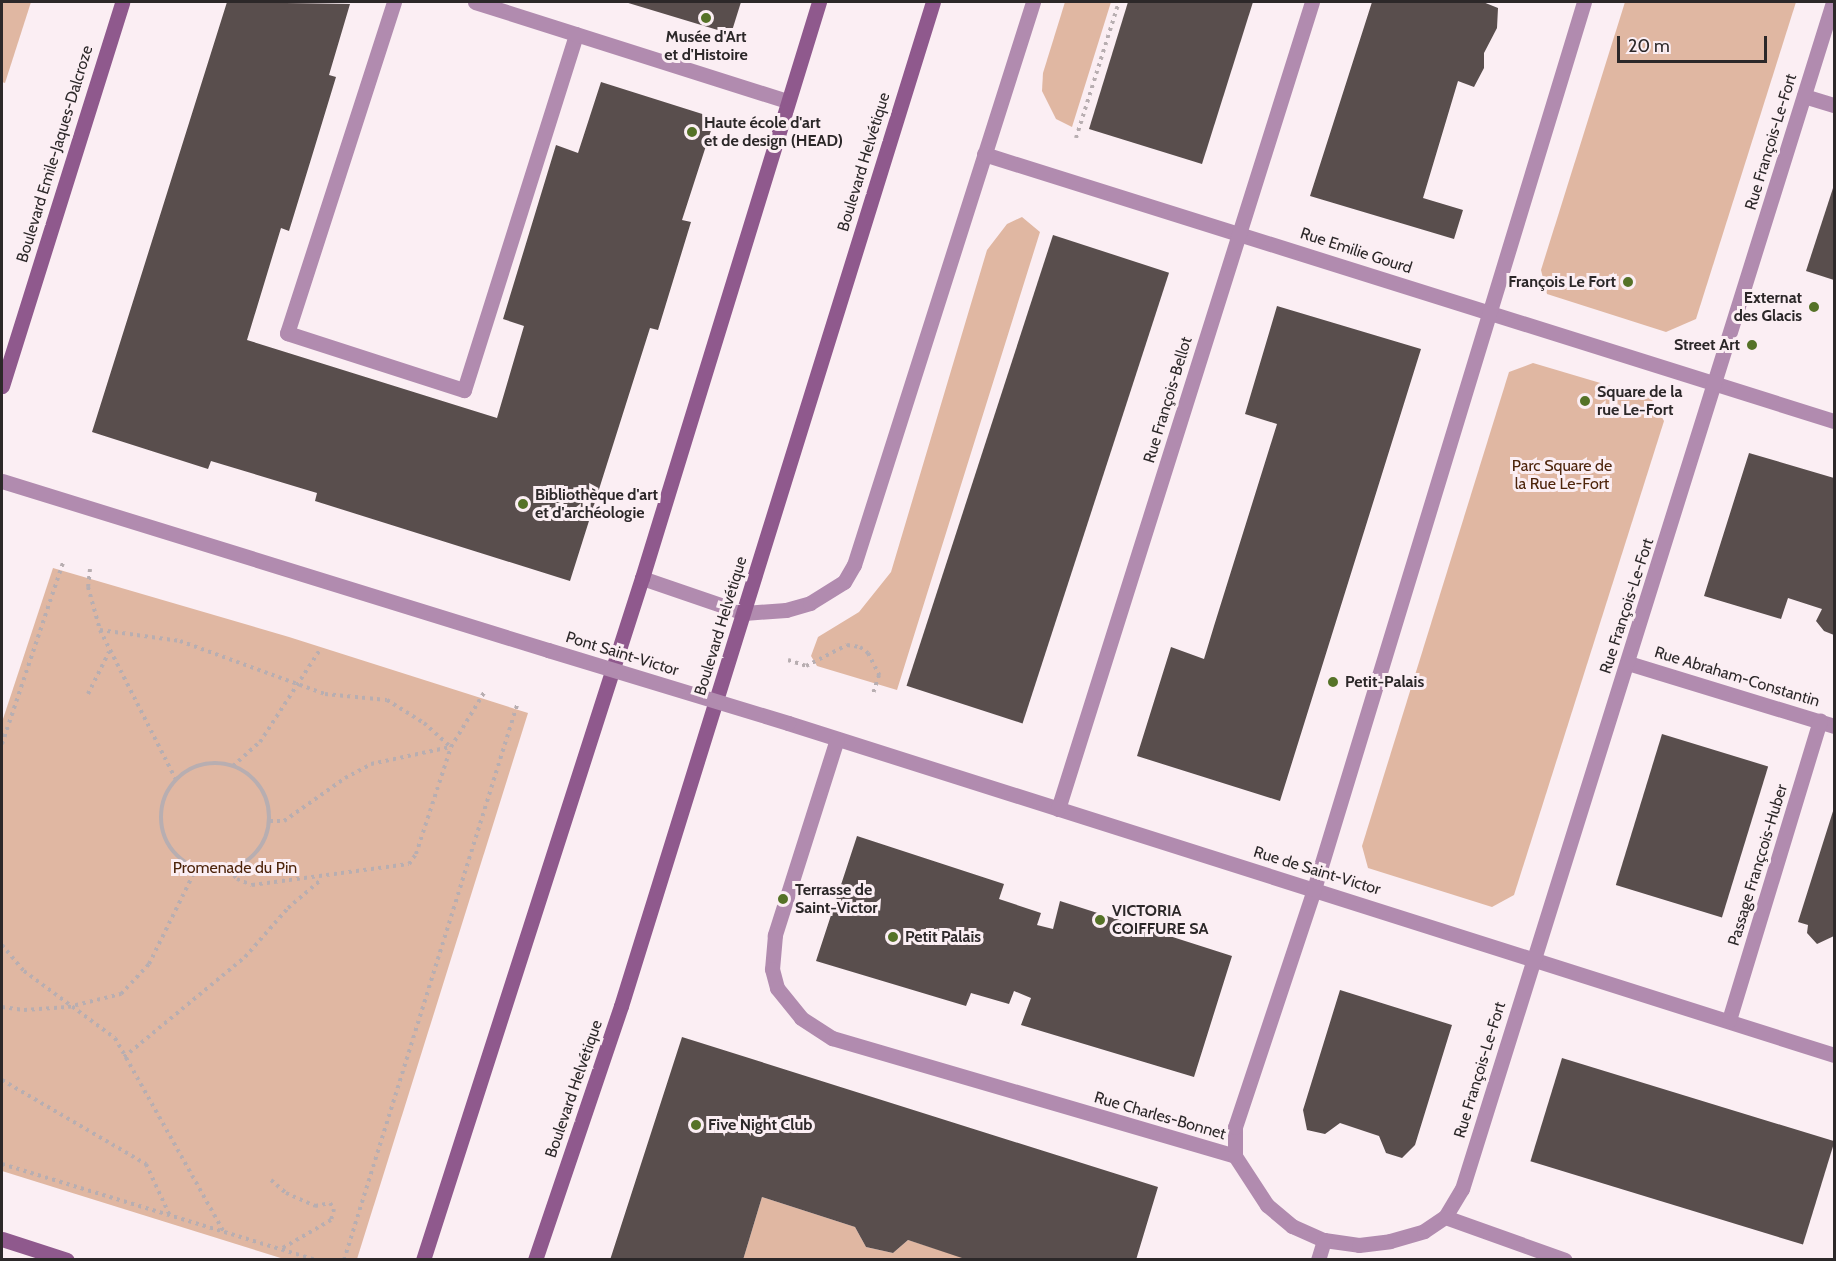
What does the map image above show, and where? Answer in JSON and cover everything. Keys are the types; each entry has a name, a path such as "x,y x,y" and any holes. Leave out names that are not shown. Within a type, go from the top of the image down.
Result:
{"main road":[{"name":"Boulevard Emile-Jaques-Dalcroze","path":"2,386 122,2"},
{"path":"423,1260 642,578 819,2"},
{"name":"Boulevard Helvétique","path":"536,1260 621,1006 933,2"},
{"path":"2,1239 67,1260"}],"street":[{"path":"394,2 287,333 465,390 576,34"},
{"path":"475,2 787,101"},
{"path":"642,578 744,613 786,610 810,603 844,582 854,565 1033,2"},
{"name":"Rue François-Bellot","path":"1058,809 1312,2"},
{"path":"1235,1156 1235,1127 1314,889 1584,2"},
{"name":"Rue François-Le-Fort","path":"1445,1217 1462,1189 1716,385 1833,2"},
{"path":"1804,96 1834,105"},
{"name":"Rue Emilie Gourd","path":"984,154 1239,236 1834,421"},
{"name":"Pont Saint-Victor","path":"2,481 788,723"},
{"name":"Rue Abraham-Constantin","path":"1628,663 1827,723"},
{"name":"Rue de Saint-Victor","path":"788,723 1834,1055"},
{"name":"Passage Françcois-Huber","path":"1729,1020 1827,723"},
{"name":"Rue Charles-Bonnet","path":"837,739 775,935 772,969 777,988 788,1005 832,1038 1235,1156 1267,1205 1292,1226 1324,1240 1359,1245 1390,1240 1424,1231 1445,1217"},
{"path":"1445,1217 1565,1260"},
{"path":"1318,1260 1324,1240"}],"path":[{"path":"1076,138 1119,2"},
{"path":"2,744 64,560"},
{"path":"90,568 88,587 100,630 176,780"},
{"path":"100,630 180,641 244,662 297,686 325,694 387,700 424,723 451,747"},
{"path":"789,660 806,666 848,645 860,647 868,653 879,675 873,693"},
{"path":"233,766 260,742 321,648"},
{"path":"88,694 109,651"},
{"path":"229,870 237,879 252,885 323,879 409,864 416,854 451,747 485,692"},
{"path":"344,1260 518,702"},
{"path":"270,821 284,821 345,778 371,764 451,747"},
{"path":"202,765 233,766 249,774 261,788 270,821 257,852 229,870 196,868 180,860 162,830 165,795 176,780 202,765"},
{"path":"2,1007 24,1010 68,1007 121,994 149,964 196,868"},
{"path":"124,1057 244,957 277,925 288,908 323,879"},
{"path":"2,945 24,971 68,1007 115,1038 224,1232"},
{"path":"2,1080 146,1164 170,1216"},
{"path":"2,1164 316,1260"},
{"path":"271,1180 286,1193 315,1206 330,1203 334,1209 331,1220 281,1249"}],"green space":[{"path":"2,2 31,2 5,83 2,82"},
{"path":"1065,2 1111,2 1072,127 1056,119 1042,91 1043,73"},
{"path":"1625,2 1796,2 1696,319 1666,332 1547,294 1541,270"},
{"path":"1022,217 1040,232 897,690 817,666 811,656 818,637 859,612 891,572 987,250 1007,224"},
{"name":"Parc Square de la Rue Le-Fort","path":"1533,363 1651,398 1664,421 1514,895 1492,907 1368,868 1362,846 1509,372"},
{"name":"Promenade du Pin","path":"53,568 289,637 528,713 357,1259 284,1259 2,1171 2,722"},
{"path":"762,1197 855,1227 866,1247 893,1253 908,1240 968,1259 743,1260"}],"building":[{"path":"227,2 350,4 329,75 336,77 312,156 289,231 281,228 247,340 497,418 524,326 503,319 556,145 578,153 601,82 715,118 682,220 691,222 658,330 650,328 570,581 315,501 317,493 211,461 208,469 92,432"},
{"name":"Musée d'Art et d'Histoire","path":"625,2 741,2 731,34"},
{"path":"1128,2 1253,2 1202,164 1089,129"},
{"path":"1372,2 1483,2 1498,8 1497,28 1484,53 1484,68 1474,87 1458,81 1423,198 1463,210 1454,239 1310,196"},
{"path":"1834,185 1834,280 1806,271"},
{"path":"1053,235 1169,273 1023,724 907,686"},
{"path":"1277,306 1421,349 1280,801 1137,756 1171,647 1204,659 1277,424 1245,414"},
{"path":"1749,453 1834,478 1834,635 1824,631 1816,621 1822,609 1788,598 1781,619 1704,596"},
{"path":"1662,734 1768,766 1722,918 1616,885"},
{"path":"1834,808 1834,936 1817,944 1807,933 1808,925 1798,922"},
{"path":"857,836 1004,884 999,899 1041,913 1037,925 1053,929 1060,901 1232,956 1194,1077 1021,1025 1031,998 1014,991 1009,1004 971,993 966,1006 816,961"},
{"path":"1340,990 1452,1025 1415,1145 1402,1158 1386,1153 1379,1136 1340,1123 1325,1134 1307,1130 1303,1110"},
{"path":"682,1037 1158,1187 1136,1260 968,1260 908,1240 893,1253 866,1247 855,1227 762,1197 743,1260 610,1260"},
{"path":"1562,1058 1834,1141 1803,1245 1530,1161"}],"place":[{"name":"Musée d'Art et d'Histoire","path":"706,18"},
{"name":"Haute école d'art et de design (HEAD)","path":"692,132"},
{"name":"François Le Fort","path":"1628,282"},
{"name":"Externat des Glacis","path":"1814,307"},
{"name":"Street Art","path":"1752,345"},
{"name":"Square de la rue Le-Fort","path":"1585,401"},
{"name":"Bibliothèque d'art et d'archéologie","path":"523,504"},
{"name":"Petit-Palais","path":"1333,682"},
{"name":"Terrasse de Saint-Victor","path":"783,899"},
{"name":"VICTORIA COIFFURE SA","path":"1100,920"},
{"name":"Petit Palais","path":"893,937"},
{"name":"Five Night Club","path":"696,1125"}]}
